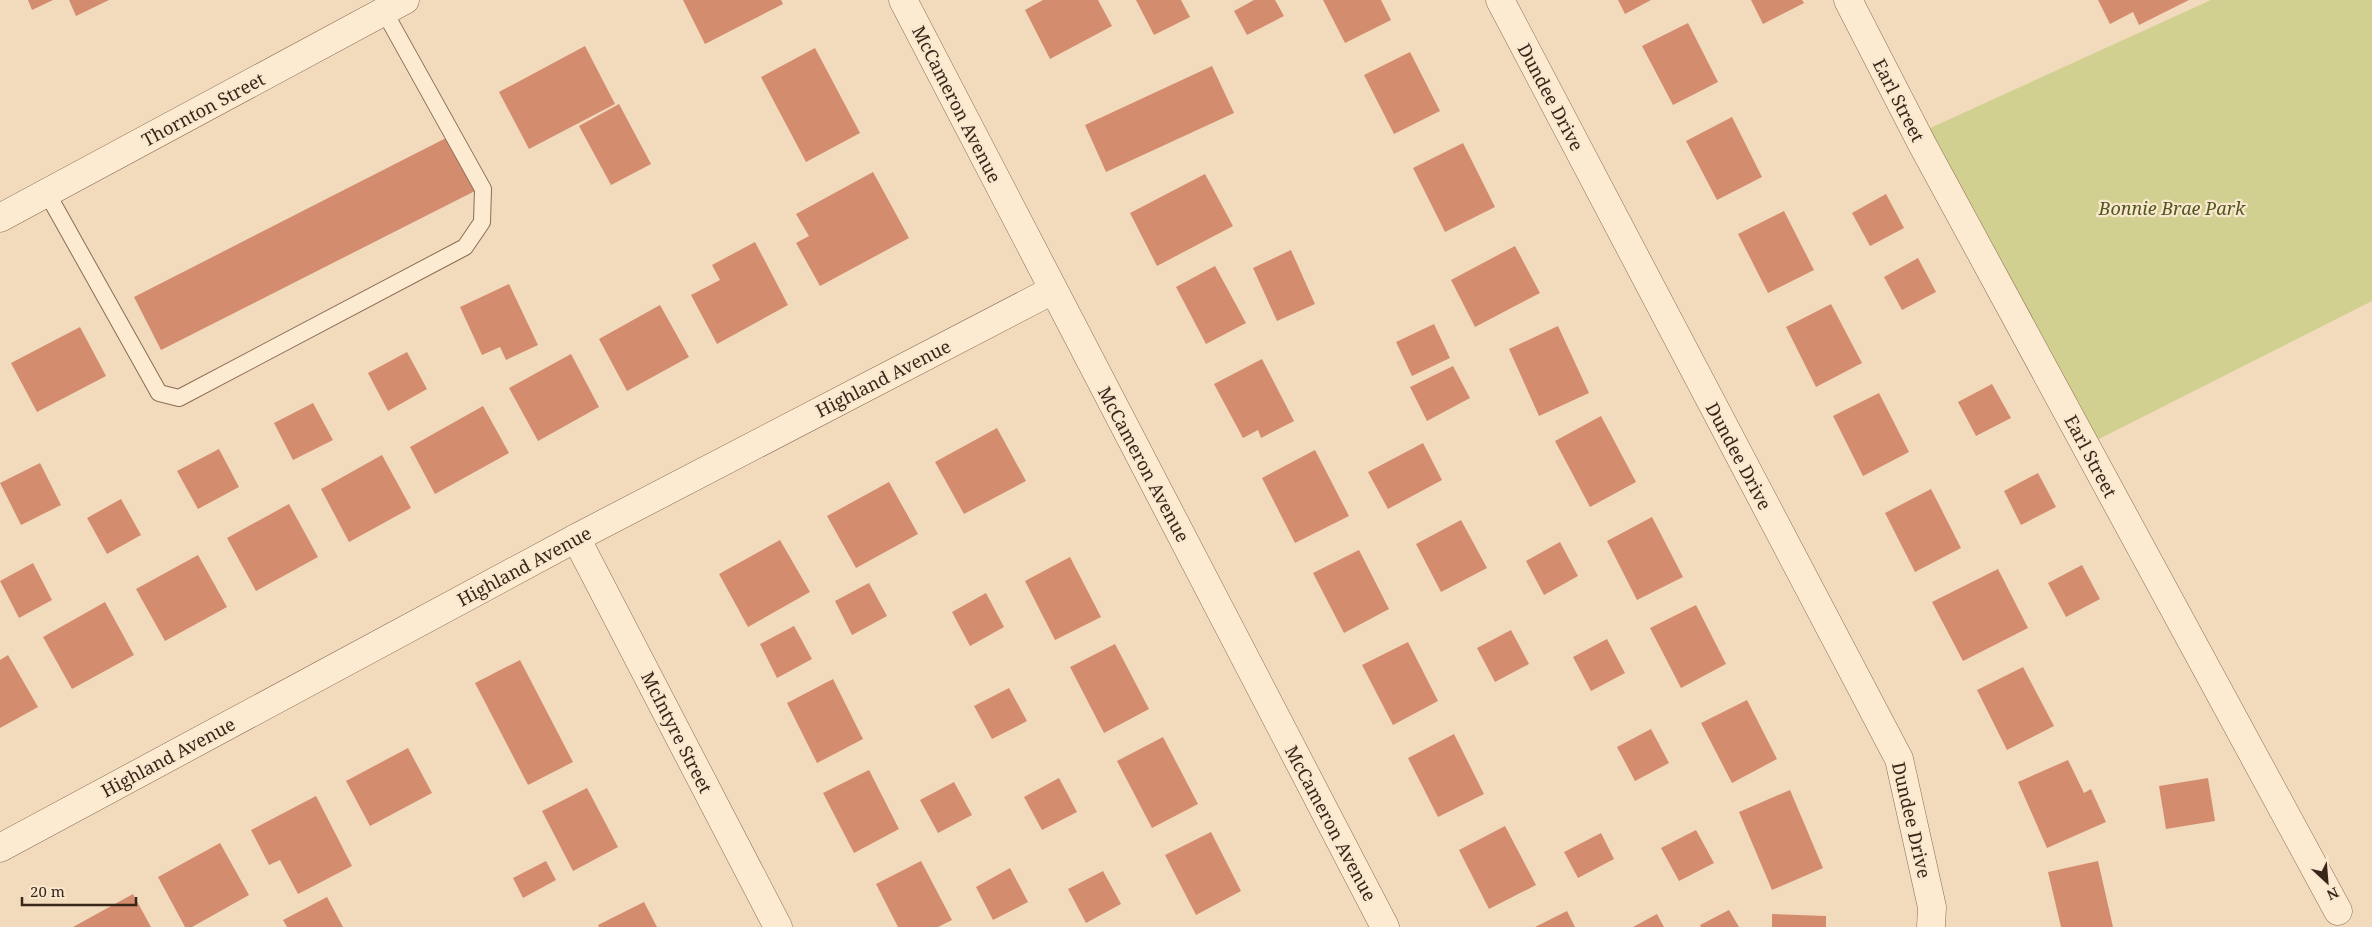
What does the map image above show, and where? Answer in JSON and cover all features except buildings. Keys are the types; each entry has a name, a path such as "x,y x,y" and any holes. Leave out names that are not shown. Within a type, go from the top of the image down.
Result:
{"street":[{"name":"McCameron Avenue","path":"904,0 1053,290 1386,927"},
{"name":"Dundee Drive","path":"1500,0 1898,759 1932,907 1931,927"},
{"name":"Earl Street","path":"1848,0 1922,144 2338,911"},
{"name":"Thornton Street","path":"0,218 395,6"},
{"name":"Highland Avenue","path":"0,848 576,538 1053,290"},
{"name":"McIntyre Street","path":"576,538 778,927"}],"lane":[{"path":"47,193 159,393 179,398 465,246 482,222 483,189 395,6"}],"green space":[{"name":"Bonnie Brae Park","path":"2211,0 2372,0 2372,301 2097,440 1928,129"}]}
